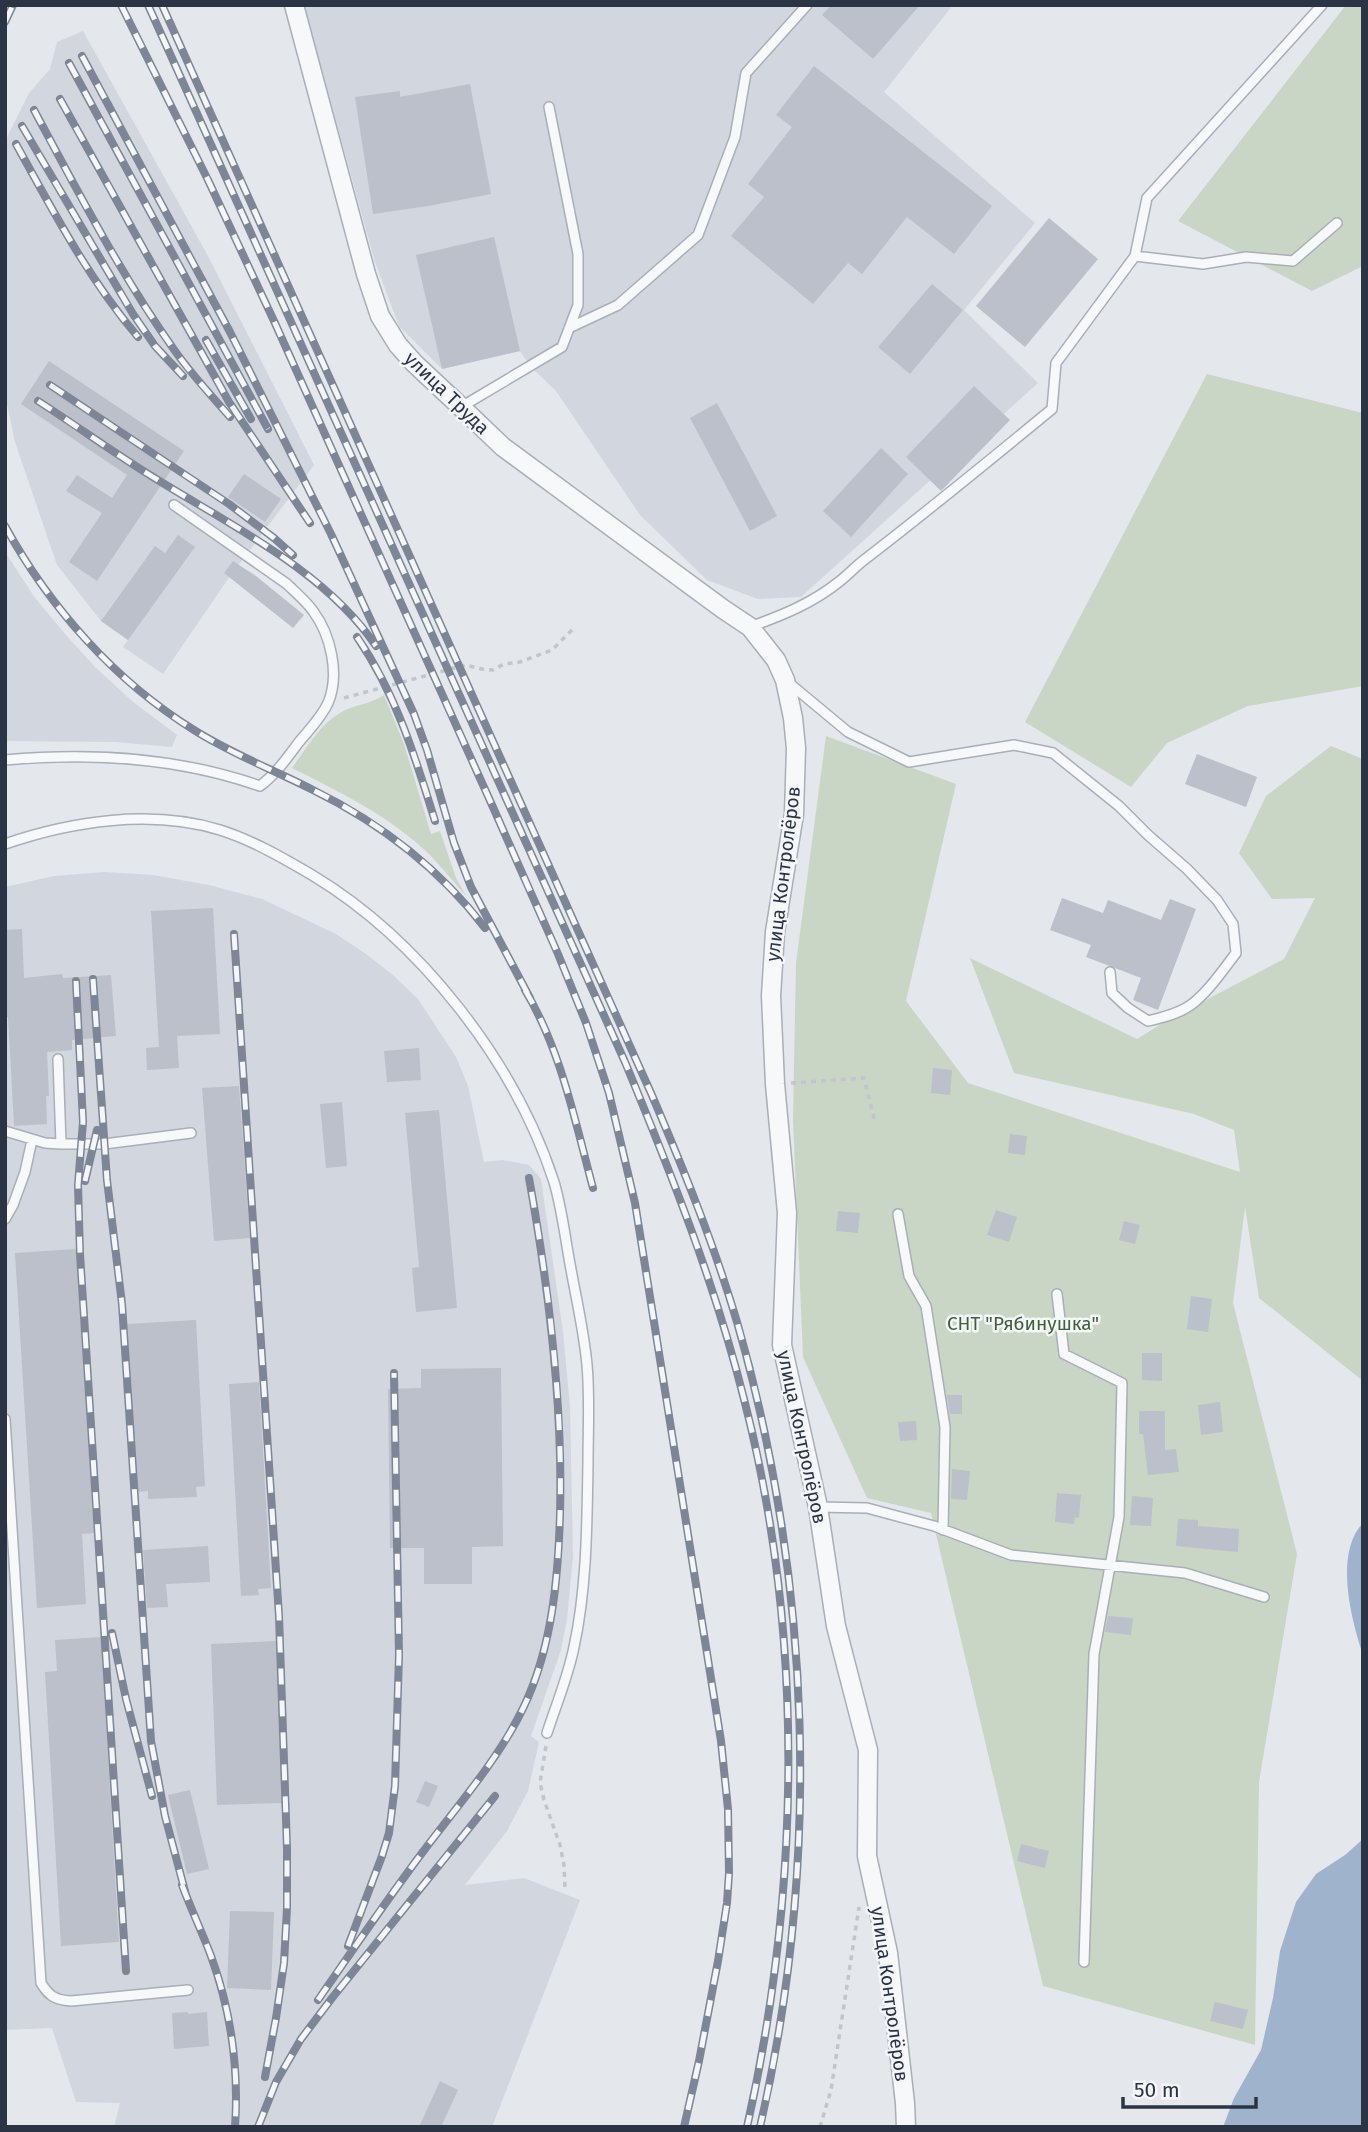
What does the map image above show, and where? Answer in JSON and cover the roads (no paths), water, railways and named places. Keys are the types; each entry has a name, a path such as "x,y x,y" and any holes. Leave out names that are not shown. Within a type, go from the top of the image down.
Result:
{"street":[{"name":"улица Труда","path":"294,5 366,274 380,316 398,345 503,447 750,627"},
{"name":"улица Контролёров","path":"750,627 776,660 785,680 796,748 794,814 772,962 771,1036 786,1213 782,1345 818,1507 836,1626 868,1750 867,1856 888,1953 906,2127"}],"lane":[{"path":"569,328 618,305 698,235 735,137 746,73 807,5"},
{"path":"750,627 789,613 841,581 862,561 902,532 1052,409 1056,363 1135,256 1147,198 1322,5"},
{"path":"461,407 562,347 578,305 578,254 549,107"},
{"path":"1135,256 1203,264 1246,257 1293,261 1337,223"},
{"path":"5,760 72,756 133,758 229,775 260,786 276,772 321,715 332,688 332,660 329,644 315,613 287,584 174,505"},
{"path":"785,680 848,732 909,762 1014,745 1053,753 1119,806 1187,869 1217,900 1233,924 1236,953 1188,1007 1167,1017 1148,1021 1128,1008 1112,993 1110,972"},
{"path":"5,844 56,830 94,824 133,819 164,819 223,831 259,846 337,891 399,942 439,982 506,1077 525,1113 554,1183 587,1364 584,1578 574,1648 547,1733"},
{"path":"58,1059 61,1144"},
{"path":"5,1131 32,1140 61,1144 104,1144 191,1133"},
{"path":"5,1219 25,1172 32,1140"},
{"path":"898,1214 909,1276 926,1306 945,1427 943,1530"},
{"path":"1057,1294 1063,1354 1122,1383 1119,1517 1094,1654 1084,1962"},
{"path":"5,1419 41,1983 49,1995 59,2000 71,2001 188,1990"},
{"path":"818,1507 867,1508 934,1526 1012,1555 1185,1573 1264,1597"}],"water":[{"path":"1363,1523 1363,1655 1350,1605 1347,1568 1354,1536"},
{"path":"1363,1839 1363,2127 1223,2127 1234,2098 1261,2050 1280,1951 1296,1902 1316,1874"}],"railway":[{"path":"5,22 13,5"},
{"path":"121,5 274,321 492,805 558,954 586,1023 609,1093 635,1203 721,1741 728,1809 727,1903 699,2061 684,2127"},
{"path":"148,5 625,1062 691,1230 733,1359 764,1492 778,1582 786,1673 788,1765 785,1856 777,1947 765,2038 747,2127"},
{"path":"162,5 651,1093 697,1206 737,1322 762,1421 781,1521 793,1622 800,1723 799,1825 793,1926 780,2027 760,2127"},
{"path":"82,56 230,332 331,534 414,714 454,843 471,887 530,998"},
{"path":"69,63 268,429"},
{"path":"60,99 229,402 310,523"},
{"path":"34,110 136,293 181,360 230,417"},
{"path":"22,126 133,314 155,346 183,376"},
{"path":"16,144 87,268 138,337"},
{"path":"206,340 251,419"},
{"path":"50,385 229,504 293,555"},
{"path":"38,401 303,572 355,619 376,646"},
{"path":"5,526 42,586 64,614 111,666 137,689 208,739 338,803 385,832 448,886 485,928"},
{"path":"357,637 394,703 435,821"},
{"path":"234,934 279,1616 287,1848 284,1963 265,2077"},
{"path":"93,979 107,1180 122,1304 151,1741 165,1816 186,1895"},
{"path":"76,981 83,1122 78,1185 80,1254 126,1971"},
{"path":"525,990 558,1061 593,1188"},
{"path":"85,1181 97,1130"},
{"path":"318,2000 395,1889 496,1755 529,1696 545,1646 554,1594 559,1540 559,1430 553,1346 529,1178"},
{"path":"348,1946 389,1833 395,1786 399,1655 394,1373"},
{"path":"112,1633 126,1699 152,1796"},
{"path":"258,2127 276,2082 301,2039 495,1796"},
{"path":"182,1885 211,1956 224,1998 236,2083 235,2127"}],"park label":[{"name":"СНТ \"Рябинушка\"","path":"1023,1323"}]}
